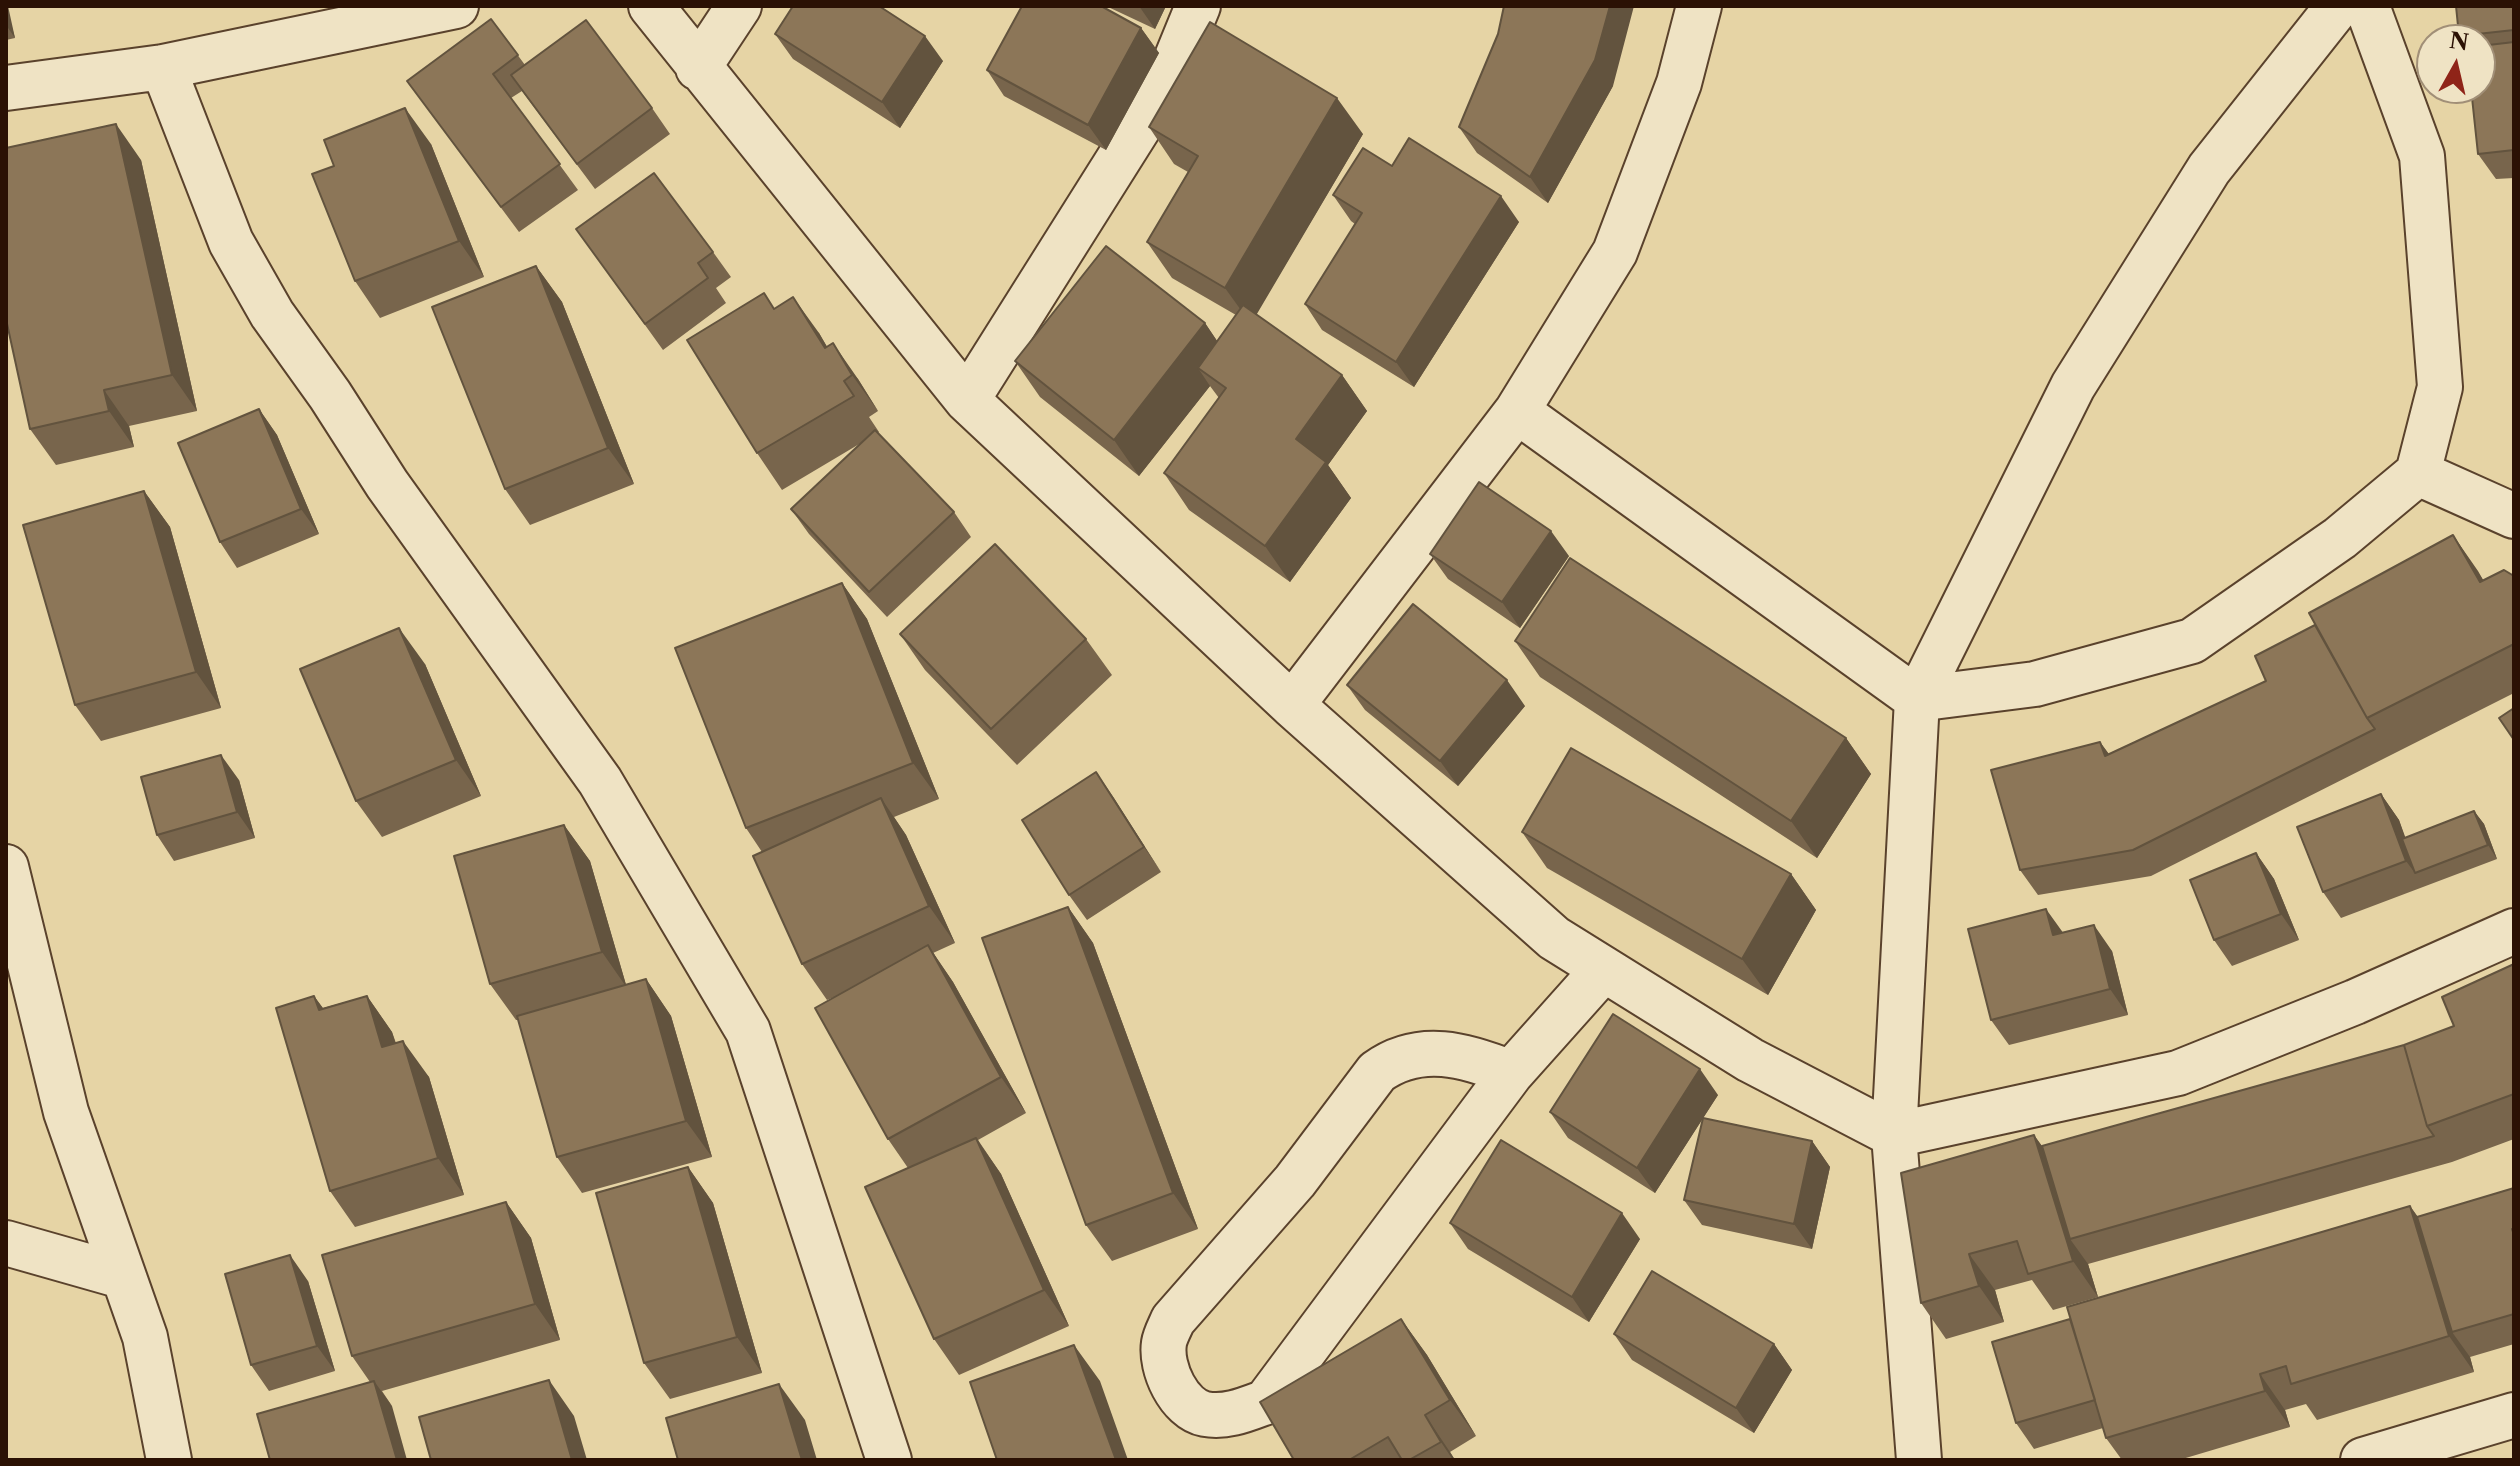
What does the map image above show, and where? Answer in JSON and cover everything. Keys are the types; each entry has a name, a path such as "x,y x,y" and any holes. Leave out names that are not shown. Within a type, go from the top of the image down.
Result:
{"street":[{"path":"6,88 163,67 456,6"},
{"path":"651,6 967,400 1292,705 1554,938 1750,1060 1894,1135 2178,1073 2355,1002 2514,931"},
{"path":"698,68 739,6"},
{"path":"967,400 1166,84 1198,6"},
{"path":"1292,705 1517,411 1615,252 1679,83 1699,6"},
{"path":"1919,1460 1894,1135 1917,699 2073,386 2209,169 2338,6"},
{"path":"1517,411 1917,699 2035,684 2192,641 2340,538 2418,473 2440,387 2422,156 2367,6"},
{"path":"163,67 231,242 272,314 387,484 600,781 748,1031 889,1460"},
{"path":"2418,473 2514,516"},
{"path":"6,867 66,1112 145,1337 169,1460"},
{"path":"1511,1073 1479,1060 1439,1052 1394,1060 1377,1072 1295,1181 1173,1320 1164,1344 1166,1373 1183,1400 1203,1414 1237,1413 1266,1402 1511,1073 1603,970"},
{"path":"6,1243 122,1276"},
{"path":"2363,1460 2514,1415"}],"building":[{"path":"793,6 879,6 925,36 882,102 775,34"},
{"path":"1022,6 1101,6 1141,28 1088,125 987,70"},
{"path":"1504,6 1610,6 1595,60 1530,177 1459,127 1498,34"},
{"path":"2456,6 2514,6 2514,30 2496,32 2496,24 2458,24"},
{"path":"491,19 518,55 493,74 560,164 501,207 407,81"},
{"path":"586,20 652,108 577,164 511,75"},
{"path":"1210,22 1337,98 1225,288 1147,242 1198,156 1149,127"},
{"path":"2514,42 2514,150 2478,154 2473,104 2496,104 2496,44"},
{"path":"405,108 459,241 355,281 312,174 334,166 324,140"},
{"path":"116,124 172,375 104,390 109,411 30,429 6,319 6,148"},
{"path":"1409,138 1501,196 1396,362 1305,304 1362,213 1333,195 1363,148 1392,166"},
{"path":"654,173 713,252 698,263 708,278 645,324 576,229"},
{"path":"1106,246 1205,323 1114,440 1015,361"},
{"path":"536,266 608,448 505,489 432,307"},
{"path":"764,293 774,309 793,297 825,348 833,343 852,375 844,381 854,396 757,453 687,340"},
{"path":"1243,305 1342,375 1296,439 1326,462 1265,546 1164,473 1226,388 1198,368"},
{"path":"259,409 301,509 220,542 178,443"},
{"path":"875,430 954,512 869,592 791,509"},
{"path":"1479,482 1551,531 1502,602 1430,554"},
{"path":"144,491 196,672 75,705 23,525"},
{"path":"2453,535 2480,582 2504,570 2514,576 2514,644 2367,718 2309,613"},
{"path":"995,544 1086,639 991,729 900,634"},
{"path":"1570,558 1846,738 1791,821 1515,641"},
{"path":"842,583 913,763 746,828 675,648"},
{"path":"1413,604 1507,680 1440,761 1347,685"},
{"path":"2315,625 2375,729 2133,850 2020,870 1991,770 2100,742 2105,756 2266,681 2255,656"},
{"path":"399,628 456,760 356,801 300,669"},
{"path":"2514,708 2514,740 2499,718"},
{"path":"1571,748 1791,874 1742,959 1522,832"},
{"path":"221,755 237,812 157,835 141,777"},
{"path":"1096,772 1144,847 1069,895 1022,820"},
{"path":"2381,794 2406,861 2323,892 2297,827"},
{"path":"881,798 929,906 802,964 753,856"},
{"path":"2474,811 2488,845 2415,873 2402,839"},
{"path":"564,825 602,952 490,984 454,856"},
{"path":"2256,853 2281,914 2214,940 2190,880"},
{"path":"1068,907 1173,1193 1086,1225 982,938"},
{"path":"2046,909 2053,935 2094,925 2110,989 1991,1020 1968,929"},
{"path":"928,945 1001,1077 888,1139 815,1008"},
{"path":"2514,964 2514,1094 2427,1126 2404,1045 2454,1026 2442,997"},
{"path":"646,979 686,1121 557,1157 517,1016"},
{"path":"314,996 319,1010 367,996 382,1047 403,1041 438,1158 330,1191 276,1008"},
{"path":"1613,1014 1700,1069 1637,1168 1550,1112"},
{"path":"2404,1045 2427,1126 2434,1136 2070,1239 2042,1146"},
{"path":"1703,1118 1812,1141 1794,1224 1684,1200"},
{"path":"2034,1135 2073,1261 2028,1274 2017,1241 1969,1254 1979,1286 1921,1303 1901,1173"},
{"path":"976,1138 1044,1290 934,1339 865,1187"},
{"path":"1501,1140 1622,1213 1572,1297 1450,1223"},
{"path":"688,1167 737,1337 644,1363 596,1193"},
{"path":"2514,1188 2514,1314 2452,1332 2417,1217"},
{"path":"506,1202 535,1304 352,1356 322,1255"},
{"path":"2410,1206 2449,1336 2291,1384 2286,1366 2260,1374 2265,1391 2106,1438 2067,1307"},
{"path":"290,1255 317,1346 251,1365 225,1274"},
{"path":"1652,1271 1774,1344 1736,1408 1614,1334"},
{"path":"1401,1319 1450,1400 1425,1415 1441,1442 1409,1460 1402,1460 1388,1437 1349,1460 1294,1460 1260,1402"},
{"path":"2070,1319 2095,1400 2016,1423 1992,1342"},
{"path":"1074,1345 1116,1460 997,1460 970,1382"},
{"path":"549,1380 572,1460 431,1460 419,1417"},
{"path":"374,1381 397,1460 270,1460 257,1414"},
{"path":"779,1384 802,1460 678,1460 666,1418"}]}
